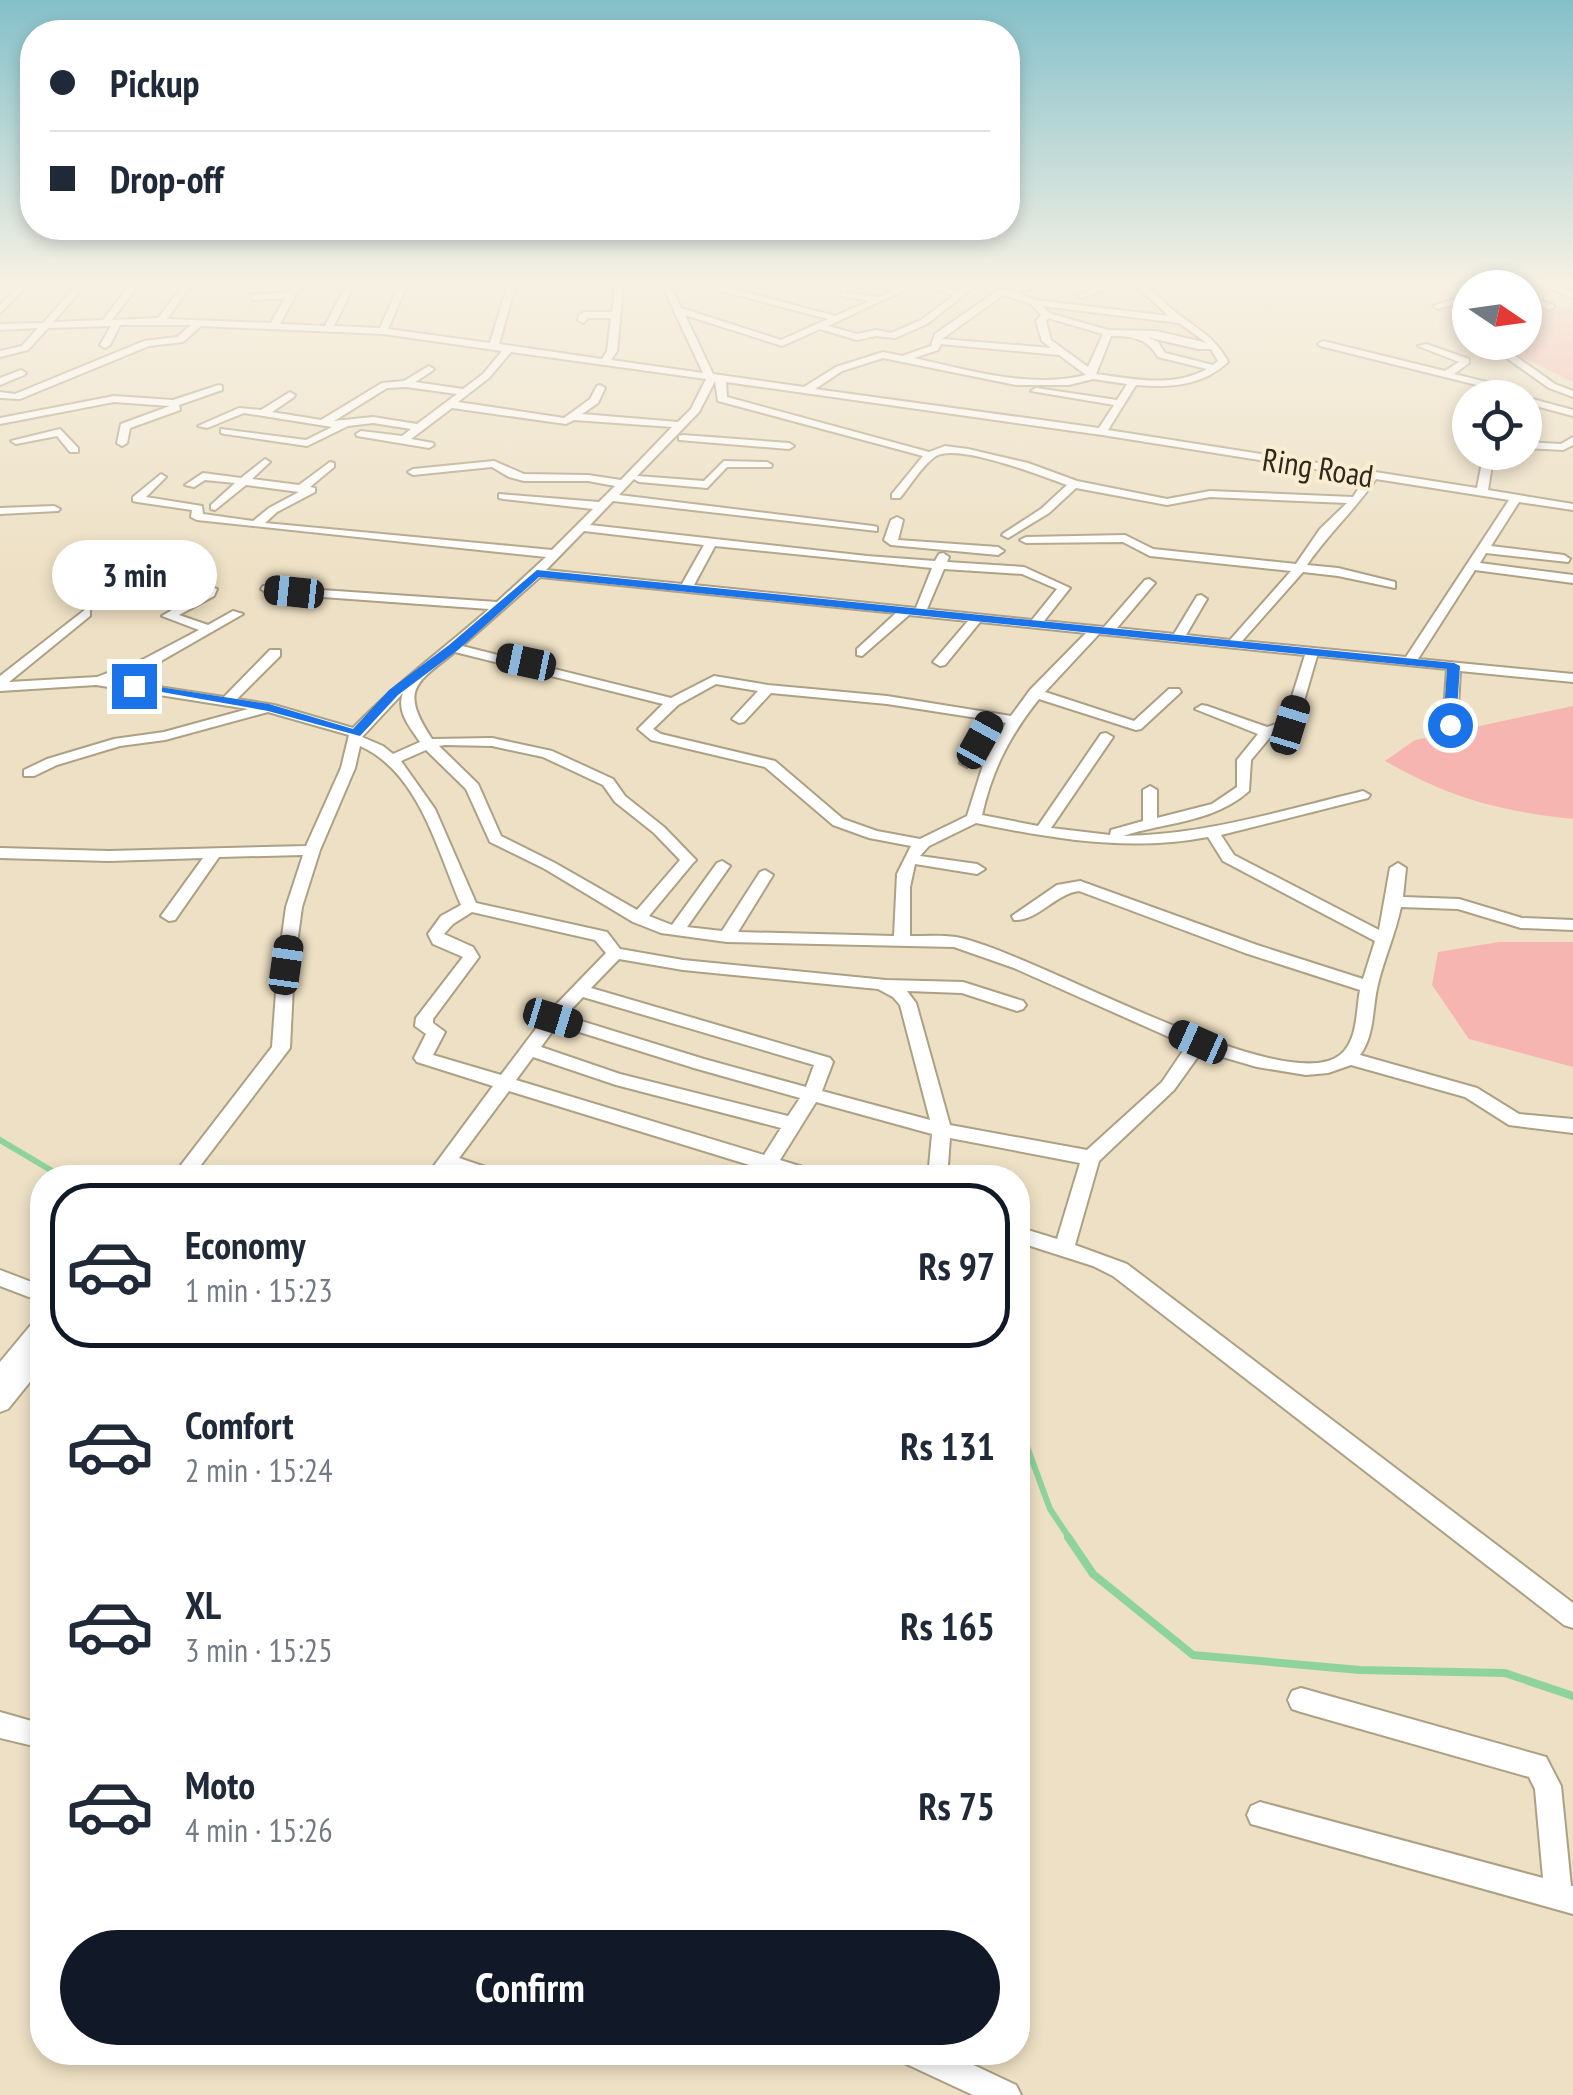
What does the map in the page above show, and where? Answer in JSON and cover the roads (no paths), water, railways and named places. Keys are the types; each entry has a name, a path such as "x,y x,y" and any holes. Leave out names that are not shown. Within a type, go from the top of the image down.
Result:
{"street":[{"path":"0,395 16,397 45,385"},
{"path":"323,423 391,385"},
{"path":"412,385 464,392"},
{"path":"403,439 474,385"},
{"path":"613,496 639,479 682,431 710,385"},
{"path":"717,385 722,399"},
{"name":"Ring Road","path":"769,385 1573,506"},
{"path":"806,390 814,385"},
{"path":"1005,385 1120,403"},
{"path":"1102,432 1131,385"},
{"path":"74,450 58,432 12,441 1,420 118,399 174,403 194,399 209,388 219,388"},
{"path":"448,404 563,421 575,417 594,401 600,388"},
{"path":"266,412 290,395"},
{"path":"191,1165 274,1062 284,1030 286,965 294,907 312,850 348,768 355,736 414,677 454,648 682,431 722,399"},
{"path":"722,399 930,455"},
{"path":"122,443 122,420 178,408 174,403"},
{"path":"1542,404 1573,413"},
{"path":"84,405 92,418"},
{"path":"203,426 241,410 343,425 373,420 416,427"},
{"path":"575,417 788,446"},
{"path":"226,431 307,444 343,425"},
{"path":"361,434 429,445"},
{"path":"1542,446 1564,447 1573,440"},
{"path":"896,496 930,455 945,449 1024,465 1074,484 1175,502 1210,494 1356,500"},
{"path":"215,507 265,462"},
{"path":"413,472 494,464 502,472 546,481 584,478 613,496"},
{"path":"639,479 708,485 724,464 767,465"},
{"path":"302,488 330,465"},
{"path":"1482,492 1486,470"},
{"path":"190,486 204,476 311,491 272,510 255,525"},
{"path":"1233,644 1372,476"},
{"path":"161,477 137,499 198,508 198,517 255,525 554,554"},
{"path":"1008,534 1045,511 1074,484"},
{"path":"503,496 613,496 872,528"},
{"path":"1409,663 1516,498"},
{"path":"0,511 54,509"},
{"path":"897,520 892,542 998,552"},
{"path":"1107,522 1150,552 1346,573 1391,585"},
{"path":"581,527 941,566 1024,571 1060,584 1063,590 1036,623"},
{"path":"1026,540 1126,538"},
{"path":"686,588 712,542"},
{"path":"862,652 913,611 941,566 944,547"},
{"path":"1484,549 1564,559"},
{"path":"1473,566 1573,579"},
{"path":"149,573 211,589 210,594 168,616 209,629"},
{"path":"537,573 1573,678"},
{"path":"974,818 985,770 1013,720 1035,693 1149,584"},
{"path":"267,590 498,606"},
{"path":"1177,639 1201,599"},
{"path":"0,685 86,613"},
{"path":"96,681 149,662 236,614"},
{"path":"940,662 978,617"},
{"path":"454,648 526,662 673,702"},
{"path":"1109,837 1237,796 1244,788 1245,757 1267,732 1290,725 1312,652"},
{"path":"228,701 274,653"},
{"path":"1450,725 1454,666"},
{"path":"414,677 406,706 428,744 473,788 495,839 632,914 676,930 727,937 902,939 972,946 1198,1042 1280,1068 1317,1066 1347,1058 1472,1092 1515,1120 1573,1126"},
{"path":"922,844 874,835 838,822 770,764 646,733 645,729 673,702 714,680 887,700 1013,720"},
{"path":"0,685 96,681 228,701 269,708 375,744 430,807 470,907"},
{"path":"739,719 768,689"},
{"path":"1035,693 1136,726 1174,692"},
{"path":"28,773 119,742 165,736 269,708"},
{"path":"1202,709 1267,732"},
{"path":"967,763 992,717"},
{"path":"1042,831 1106,737"},
{"path":"390,761 428,744 492,742 546,754 608,782 620,800 660,830 688,860 632,914 601,936"},
{"path":"1150,790 1150,825"},
{"path":"902,939 903,879 911,859 922,844 974,818 1042,831 1144,840 1268,822 1363,795"},
{"path":"1212,832 1228,858 1386,940"},
{"path":"0,853 214,854 312,850"},
{"path":"169,916 214,854"},
{"path":"911,859 977,869"},
{"path":"676,930 722,866"},
{"path":"1347,1058 1358,1042 1370,986 1386,940 1396,902 1398,868"},
{"path":"727,937 764,875"},
{"path":"1020,916 1064,888 1080,886 1251,949 1370,986"},
{"path":"1396,902 1459,904 1521,923 1573,925"},
{"path":"746,1165 423,1058 436,1032 424,1026 425,1018 471,958 466,951 439,940 436,934 447,920 470,907 601,936 615,953 683,965 963,988 1016,1005"},
{"path":"444,1165 553,1018 615,953"},
{"path":"882,984 900,993 908,1003 942,1130 938,1165"},
{"path":"578,990 822,1060 826,1066 812,1094 768,1165"},
{"path":"553,1018 700,1064 942,1130 1091,1158"},
{"path":"1064,1249 1091,1158 1168,1086 1198,1042"},
{"path":"531,1050 616,1078 792,1124"},
{"path":"1030,1239 1120,1270 1573,1617"},
{"path":"0,1278 30,1289"},
{"path":"0,1377 30,1341"},
{"path":"0,1403 30,1367"},
{"path":"1260,1815 1566,1898 1548,1786 1536,1766 1301,1700"},
{"path":"0,1726 30,1733"},
{"path":"940,2065 1006,2095"}],"waterway":[{"path":"0,1140 42,1165"},
{"path":"1030,1455 1050,1509 1070,1539"},
{"path":"1068,1537 1093,1574 1193,1655 1360,1670 1505,1673 1573,1696"}]}
